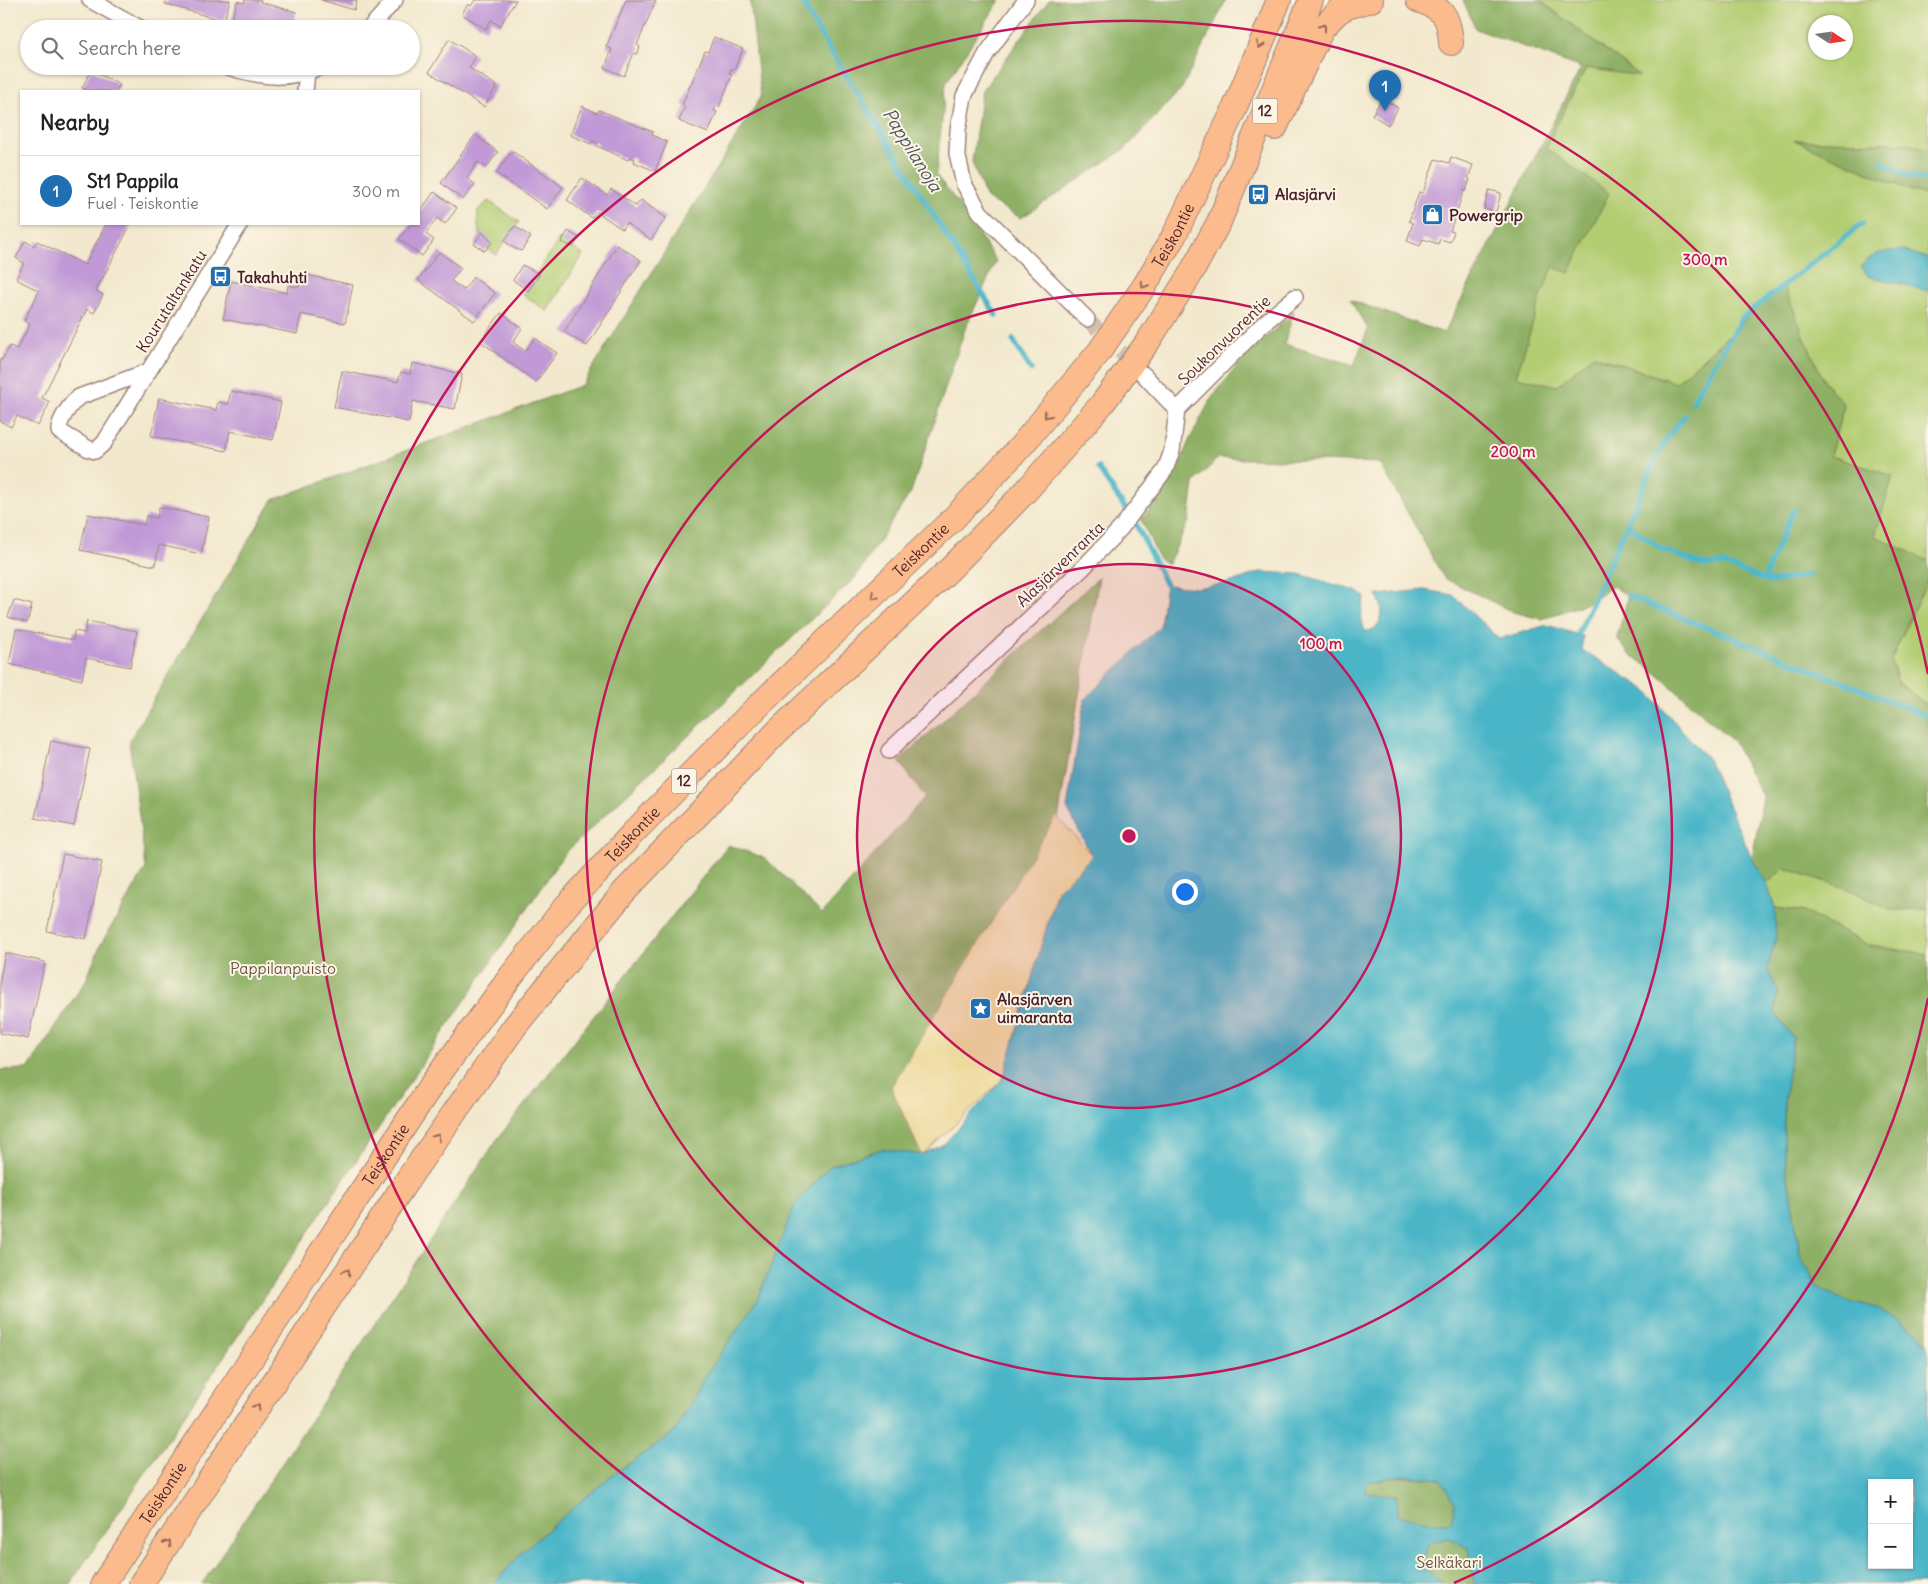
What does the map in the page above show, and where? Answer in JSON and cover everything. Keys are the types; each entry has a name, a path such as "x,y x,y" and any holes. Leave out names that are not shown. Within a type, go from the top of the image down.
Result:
{"highway":[{"name":"Teiskontie","path":"103,1584 432,1084 511,976 567,905 632,834 749,715 953,519 1022,445 1099,352 1144,285 1175,234 1233,112 1279,0"},
{"name":"Teiskontie","path":"141,1584 408,1179 514,1026 623,893 777,732 950,569 1032,483 1102,404 1149,340 1190,275 1219,222 1311,0"},
{"path":"1219,222 1239,208 1322,28 1338,12 1347,7 1371,0"},
{"path":"1418,0 1434,7 1443,14 1449,24 1451,42"}],"street":[{"path":"90,0 126,20"},
{"path":"377,20 395,0"},
{"path":"1026,0 987,52 964,96 958,130 957,153 964,184 980,212 1087,319"},
{"path":"261,75 283,77 295,75"},
{"path":"306,90 307,75"},
{"name":"Kourutaltankatu","path":"149,371 79,396 73,402 59,425 59,431 89,449 97,450 149,371 239,225"},
{"name":"Soukonvuorentie","path":"1177,410 1263,324 1295,297"},
{"path":"1143,374 1177,410"},
{"name":"Alasjärvenranta","path":"889,751 1082,569 1121,528 1165,470 1172,451 1177,410"}],"green space":[{"name":"Pappilanpuisto","path":"750,0 1000,0 946,83 936,175 961,207 996,261 965,329 911,492 855,578 564,854 70,1584 0,1584 0,1070 28,1069 86,980 101,944 146,868 129,741 273,500 582,385 761,97"},
{"path":"1049,0 1226,0 1182,88 1126,148 1021,218 986,198 972,162 982,91"},
{"path":"1463,0 1539,0 1640,76 1586,68 1546,148 1609,193 1569,273 1553,267 1540,299 1516,377 1557,386 1593,355 1676,383 1784,285 1804,337 1824,381 1844,405 1830,456 1893,476 1875,536 1928,561 1928,579 1891,660 1898,683 1928,706 1928,909 1892,910 1846,888 1784,868 1767,884 1775,908 1804,912 1870,946 1928,954 1928,1345 1924,1339 1877,1308 1850,1303 1817,1287 1800,1254 1784,1152 1784,1103 1793,1038 1774,1011 1778,992 1767,968 1776,938 1766,882 1752,859 1763,798 1734,742 1649,667 1628,653 1617,638 1628,596 1613,586 1585,604 1541,619 1513,612 1444,578 1380,463 1218,458 1194,483 1189,521 1168,564 1159,559 1141,519 1179,466 1189,441 1211,399 1245,356 1294,312 1284,344 1354,365 1368,329 1350,300 1444,333 1581,68 1476,29"},
{"path":"1539,0 1928,0 1928,150 1912,144 1796,140 1904,188 1928,196 1928,561 1875,536 1892,476 1830,456 1844,405 1824,381 1804,337 1784,285 1676,383 1594,355 1557,386 1516,377 1540,299 1553,266 1569,273 1609,193 1546,149 1586,68 1639,75"},
{"path":"1794,140 1912,144 1928,150 1928,196 1904,188"},
{"path":"489,201 519,222 496,255 486,245 480,235 478,224 478,210"},
{"path":"559,239 583,255 547,311 523,295"},
{"path":"1099,577 1058,819 891,1087 922,1156 883,1149 830,1166 795,1204 758,1299 703,1380 675,1432 611,1476 524,1550 494,1584 202,1584 496,1141 728,845 765,858 822,914 925,797 899,761"},
{"path":"1928,579 1928,706 1898,682 1891,660"},
{"path":"1784,868 1846,888 1892,910 1928,909 1928,954 1870,946 1804,912 1775,908 1767,884"},
{"path":"1400,1476 1440,1479 1455,1502 1451,1523 1437,1523 1398,1515 1365,1492 1367,1482"},
{"name":"Selkäkari","path":"1449,1538 1469,1548 1474,1584 1444,1584 1422,1568 1428,1542"}],"sand":[{"name":"Alasjärven uimaranta","path":"1056,816 1093,856 1057,891 1003,1079 922,1156 891,1087"}],"water":[{"path":"1901,250 1928,258 1928,291 1868,276 1861,266 1870,258 1880,253"},
{"path":"1260,572 1299,574 1356,591 1365,597 1362,622 1365,631 1375,629 1380,620 1381,608 1377,595 1424,590 1453,595 1499,639 1547,625 1583,636 1582,650 1644,688 1708,759 1752,859 1767,884 1775,908 1776,938 1767,968 1778,992 1774,1011 1793,1038 1784,1103 1784,1152 1800,1254 1817,1287 1850,1303 1877,1308 1920,1334 1928,1345 1928,1584 1474,1584 1469,1548 1449,1538 1428,1543 1422,1568 1444,1584 494,1584 524,1550 611,1476 675,1432 703,1380 758,1299 795,1204 830,1166 883,1149 922,1155 944,1144 1003,1079 1057,891 1092,856 1067,808 1085,699 1160,626 1166,585 1196,588 1229,583","holes":["1400,1476 1440,1479 1455,1502 1451,1523 1437,1523 1398,1515 1397,1496 1365,1492 1367,1482"]}],"building":[{"path":"167,0 230,0 224,20 165,4"},
{"path":"245,0 261,0 260,2 296,12 294,20 231,20 237,1 244,3"},
{"path":"321,0 357,0 354,10"},
{"path":"475,0 516,0 500,26 491,20 486,29 462,14 468,4 471,6"},
{"path":"626,0 656,0 637,45 640,47 637,54 634,53 624,76 605,68 612,49 606,47"},
{"path":"714,37 743,49 734,70 731,69 729,74 732,75 719,107 716,106 714,111 717,112 708,133 679,121 685,106 682,105 705,51 708,52"},
{"path":"449,39 476,56 469,68 497,86 484,107 429,72"},
{"path":"88,75 101,75 120,85 117,90 87,90 82,88"},
{"path":"1382,98 1398,108 1388,125 1372,115"},
{"path":"582,106 597,113 599,110 653,132 652,135 667,142 655,171 634,162 635,159 630,157 628,160 597,146 598,143 593,141 591,144 570,135"},
{"path":"475,135 498,152 486,168 478,162 467,178 475,184 463,200 441,183"},
{"path":"512,151 563,187 547,209 496,173"},
{"path":"1451,157 1473,165 1466,191 1464,190 1450,231 1454,232 1450,242 1440,239 1438,244 1423,239 1420,246 1407,241 1413,223 1409,221 1419,192 1423,193 1435,159 1449,163"},
{"path":"582,178 607,195 611,189 636,206 641,200 666,218 651,240 626,223 622,229 597,212 592,218 567,200"},
{"path":"1489,190 1501,193 1496,212 1484,209"},
{"path":"434,192 457,208 445,224 437,218 426,234 434,240 422,256 399,239 410,225 420,225 420,212"},
{"path":"105,225 130,225 96,291 103,295 94,313 87,309 42,398 50,402 38,426 17,416 11,427 0,421 0,359 2,360 10,346 17,349 30,324 24,321 39,291 16,279 24,263 16,258 25,241 34,246 37,241 85,265"},
{"path":"515,226 531,237 521,251 504,241"},
{"path":"568,231 579,238 573,247 561,242"},
{"path":"482,232 492,242 485,251 474,244"},
{"path":"617,245 641,260 587,346 564,332"},
{"path":"439,252 461,268 451,281 464,290 473,277 495,293 474,321 418,280"},
{"path":"522,265 540,274 528,291 513,280"},
{"path":"302,274 353,285 345,323 301,314 297,334 223,319 231,281 287,293 288,285 299,287"},
{"path":"501,313 522,328 513,342 525,351 535,338 557,353 536,382 480,341"},
{"path":"412,363 462,374 455,409 413,401 409,422 334,407 342,371 398,382 401,372 410,374"},
{"path":"231,391 281,402 273,440 230,431 226,451 151,436 159,398 216,410 218,402 228,404"},
{"path":"159,507 209,517 201,554 159,545 155,566 80,550 88,514 144,525 146,516 157,518"},
{"path":"14,600 32,605 27,623 8,617"},
{"path":"87,621 137,631 130,667 86,658 82,680 9,664 16,629 73,640 74,631 85,633"},
{"path":"51,741 90,749 74,826 35,818"},
{"path":"63,854 102,862 86,939 47,931"},
{"path":"5,953 45,962 28,1039 0,1033 0,978"}],"waterway":[{"name":"Pappilanoja","path":"802,0 811,19 996,315"},
{"path":"1882,162 1908,176 1928,180"},
{"path":"1693,402 1742,318 1863,223"},
{"name":"Pappilanoja","path":"1013,340 1031,370"},
{"path":"1578,634 1655,461 1668,436 1685,416"},
{"name":"Pappilanoja","path":"1098,468 1125,508"},
{"path":"1764,579 1793,510"},
{"name":"Pappilanoja","path":"1135,522 1166,585"},
{"path":"1627,525 1662,549 1702,565 1723,564 1770,582 1808,575"},
{"path":"1628,596 1928,716"}],"tunnel":[{"path":"1087,319 1138,369"}],"place":[{"name":"St1 Pappila","path":"1385,111"},
{"name":"Alasjärvi","path":"1259,194"},
{"name":"Powergrip","path":"1433,215"},
{"name":"Takahuhti","path":"221,277"},
{"name":"Alasjärven uimaranta","path":"981,1008"}]}
